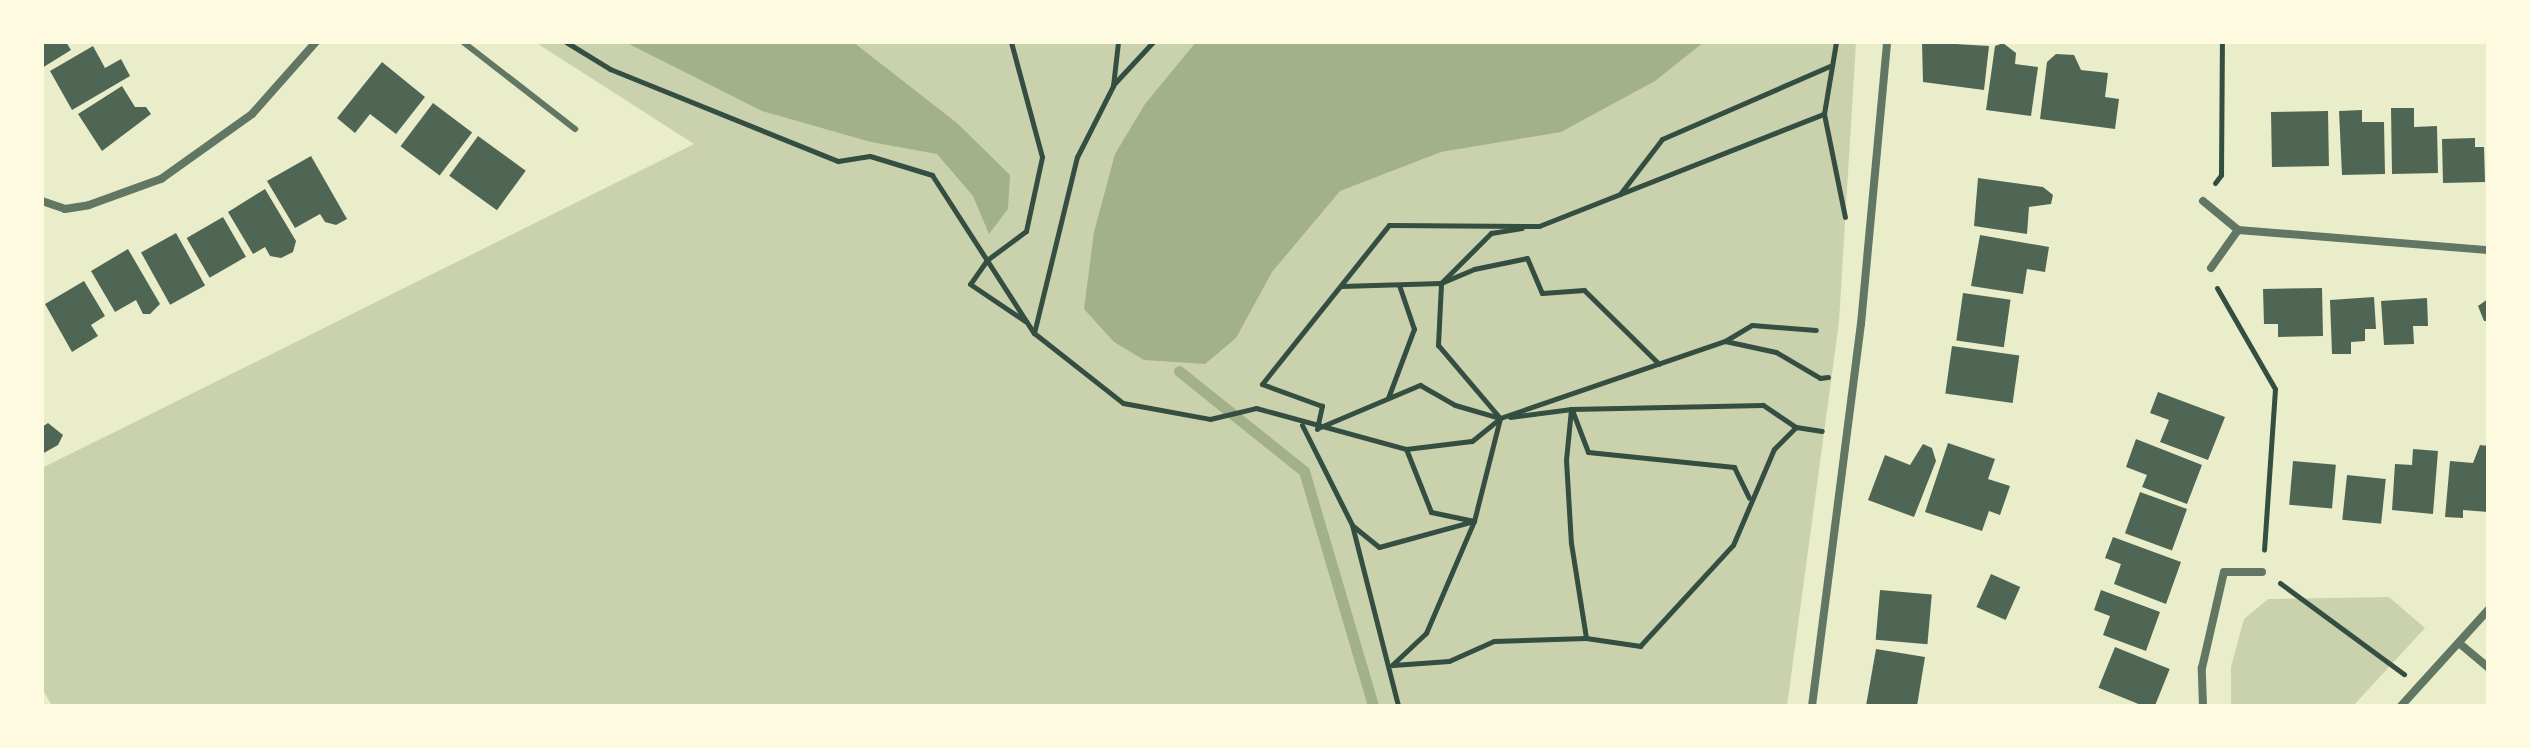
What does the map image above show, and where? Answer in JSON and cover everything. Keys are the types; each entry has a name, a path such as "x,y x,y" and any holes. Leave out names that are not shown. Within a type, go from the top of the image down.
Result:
{"street":[{"path":"43,204 65,209 89,205 161,179 252,114 316,42"},
{"path":"1812,706 1861,324 1887,42"},
{"path":"2203,201 2238,230 2488,250"},
{"path":"2211,268 2238,230"},
{"path":"2203,706 2202,668 2224,572 2262,572"},
{"path":"2401,706 2488,610"},
{"path":"2459,643 2488,667"}],"lane":[{"path":"463,42 575,129"}],"path":[{"path":"566,42 610,69 838,161 870,156 932,175 1034,333 1123,403 1210,419 1256,408 1317,429 1406,449 1472,441 1500,418 1725,341 1752,325 1816,330"},
{"path":"1011,42 1042,157 1026,231 987,260 970,284 1026,321"},
{"path":"1113,86 1118,42"},
{"path":"1034,333 1077,157 1113,86 1153,42"},
{"path":"1836,42 1824,114 1845,217"},
{"path":"2203,201 2221,175 2222,42"},
{"path":"1620,194 1662,139 1830,66"},
{"path":"1500,418 1438,345 1441,283 1491,233 1539,226 1824,114"},
{"path":"1317,429 1322,406 1262,384 1389,225 1539,226"},
{"path":"1341,286 1441,283 1474,269 1527,258 1542,293 1584,290 1659,364"},
{"path":"2211,268 2219,292 2275,389 2262,572 2418,685"},
{"path":"1387,399 1414,329 1399,285"},
{"path":"1725,341 1776,352 1820,378 1828,377"},
{"path":"1317,429 1420,385 1455,405 1500,418 1571,409 1763,405 1796,427 1822,431"},
{"path":"1571,409 1588,452 1734,467 1749,499"},
{"path":"1571,409 1566,460 1571,543 1586,638"},
{"path":"1392,665 1426,633 1474,521 1500,418"},
{"path":"1300,423 1352,525 1392,665 1398,706"},
{"path":"1392,665 1449,661 1494,641 1586,638 1640,646 1733,545 1749,499 1774,449 1796,427"},
{"path":"1406,449 1431,512 1474,521"},
{"path":"1352,525 1379,547 1474,521"}],"shaded area":[{"path":"535,42 1856,42 1839,322 1787,706 52,706 42,688 42,468 694,144"},
{"path":"625,42 853,42 957,123 1010,175 1008,209 989,234 973,196 937,154 871,142 762,111"},
{"path":"1196,42 1704,42 1655,81 1561,132 1441,152 1340,191 1272,272 1236,338 1205,364 1144,360 1114,342 1084,309 1094,232 1115,154 1145,104"},
{"path":"2389,597 2425,628 2353,706 2231,706 2231,667 2244,619 2268,599"}],"building":[{"path":"42,42 66,42 71,50 42,68"},
{"path":"1922,42 1989,46 1984,90 1923,82"},
{"path":"2003,43 2016,53 2015,64 2038,67 2031,116 1986,110 1995,46"},
{"path":"93,46 105,68 121,59 130,76 72,110 50,71"},
{"path":"2056,54 2074,55 2081,70 2108,73 2105,97 2119,99 2115,129 2040,119 2047,62"},
{"path":"382,62 425,97 396,134 370,114 355,133 337,118"},
{"path":"122,86 135,107 146,107 151,114 102,151 78,114"},
{"path":"433,103 472,132 440,176 401,146"},
{"path":"2391,108 2414,108 2414,127 2437,126 2438,173 2392,174"},
{"path":"2362,110 2362,122 2384,122 2385,174 2342,175 2339,111"},
{"path":"2328,111 2329,166 2272,167 2271,112"},
{"path":"478,136 526,171 497,210 449,176"},
{"path":"2475,138 2475,147 2484,147 2485,182 2443,183 2442,139"},
{"path":"311,156 347,219 336,225 325,222 320,214 295,228 267,181"},
{"path":"1978,178 2043,187 2053,195 2051,204 2029,207 2027,234 1974,226"},
{"path":"265,189 296,241 293,252 281,258 270,256 265,247 253,254 228,212"},
{"path":"223,217 246,257 210,278 187,238"},
{"path":"176,233 205,285 170,305 141,252"},
{"path":"1980,235 2049,247 2045,272 2027,269 2023,294 1971,286"},
{"path":"128,249 160,304 150,314 143,314 136,300 115,312 91,271"},
{"path":"84,281 105,316 91,325 98,336 72,352 45,304"},
{"path":"2322,288 2323,336 2278,337 2278,324 2264,324 2263,289"},
{"path":"1963,293 2011,300 2004,347 1956,341"},
{"path":"2374,297 2376,329 2365,329 2365,341 2351,342 2351,354 2332,354 2330,300"},
{"path":"2427,298 2428,326 2413,326 2414,344 2384,345 2381,301"},
{"path":"2488,299 2488,321 2484,321 2478,306"},
{"path":"1952,346 2019,355 2013,403 1945,394"},
{"path":"2158,392 2225,417 2208,460 2160,442 2169,420 2150,413"},
{"path":"48,423 63,435 58,445 42,454 42,427"},
{"path":"2136,439 2202,465 2187,504 2142,487 2147,475 2126,467"},
{"path":"1948,443 1995,459 1988,479 2010,486 2000,515 1989,511 1982,531 1925,512"},
{"path":"1923,444 1932,448 1936,461 1914,517 1868,500 1885,455 1910,465"},
{"path":"2480,445 2488,446 2488,512 2463,510 2463,518 2445,517 2450,461 2473,463"},
{"path":"2413,449 2438,451 2433,514 2392,510 2395,464 2412,465"},
{"path":"2293,461 2336,465 2332,509 2289,505"},
{"path":"2347,475 2386,479 2381,524 2342,520"},
{"path":"2140,492 2187,509 2172,550 2125,533"},
{"path":"2113,537 2181,562 2166,604 2114,584 2121,564 2105,558"},
{"path":"1991,574 2020,587 2006,620 1976,607"},
{"path":"1880,590 1932,595 1927,644 1876,640"},
{"path":"2101,590 2160,612 2146,651 2103,635 2110,616 2094,610"},
{"path":"2115,647 2170,669 2155,706 2144,706 2099,688"},
{"path":"1876,649 1925,657 1917,706 1866,706"}],"waterway":[{"path":"1179,371 1304,471 1373,706"}]}
